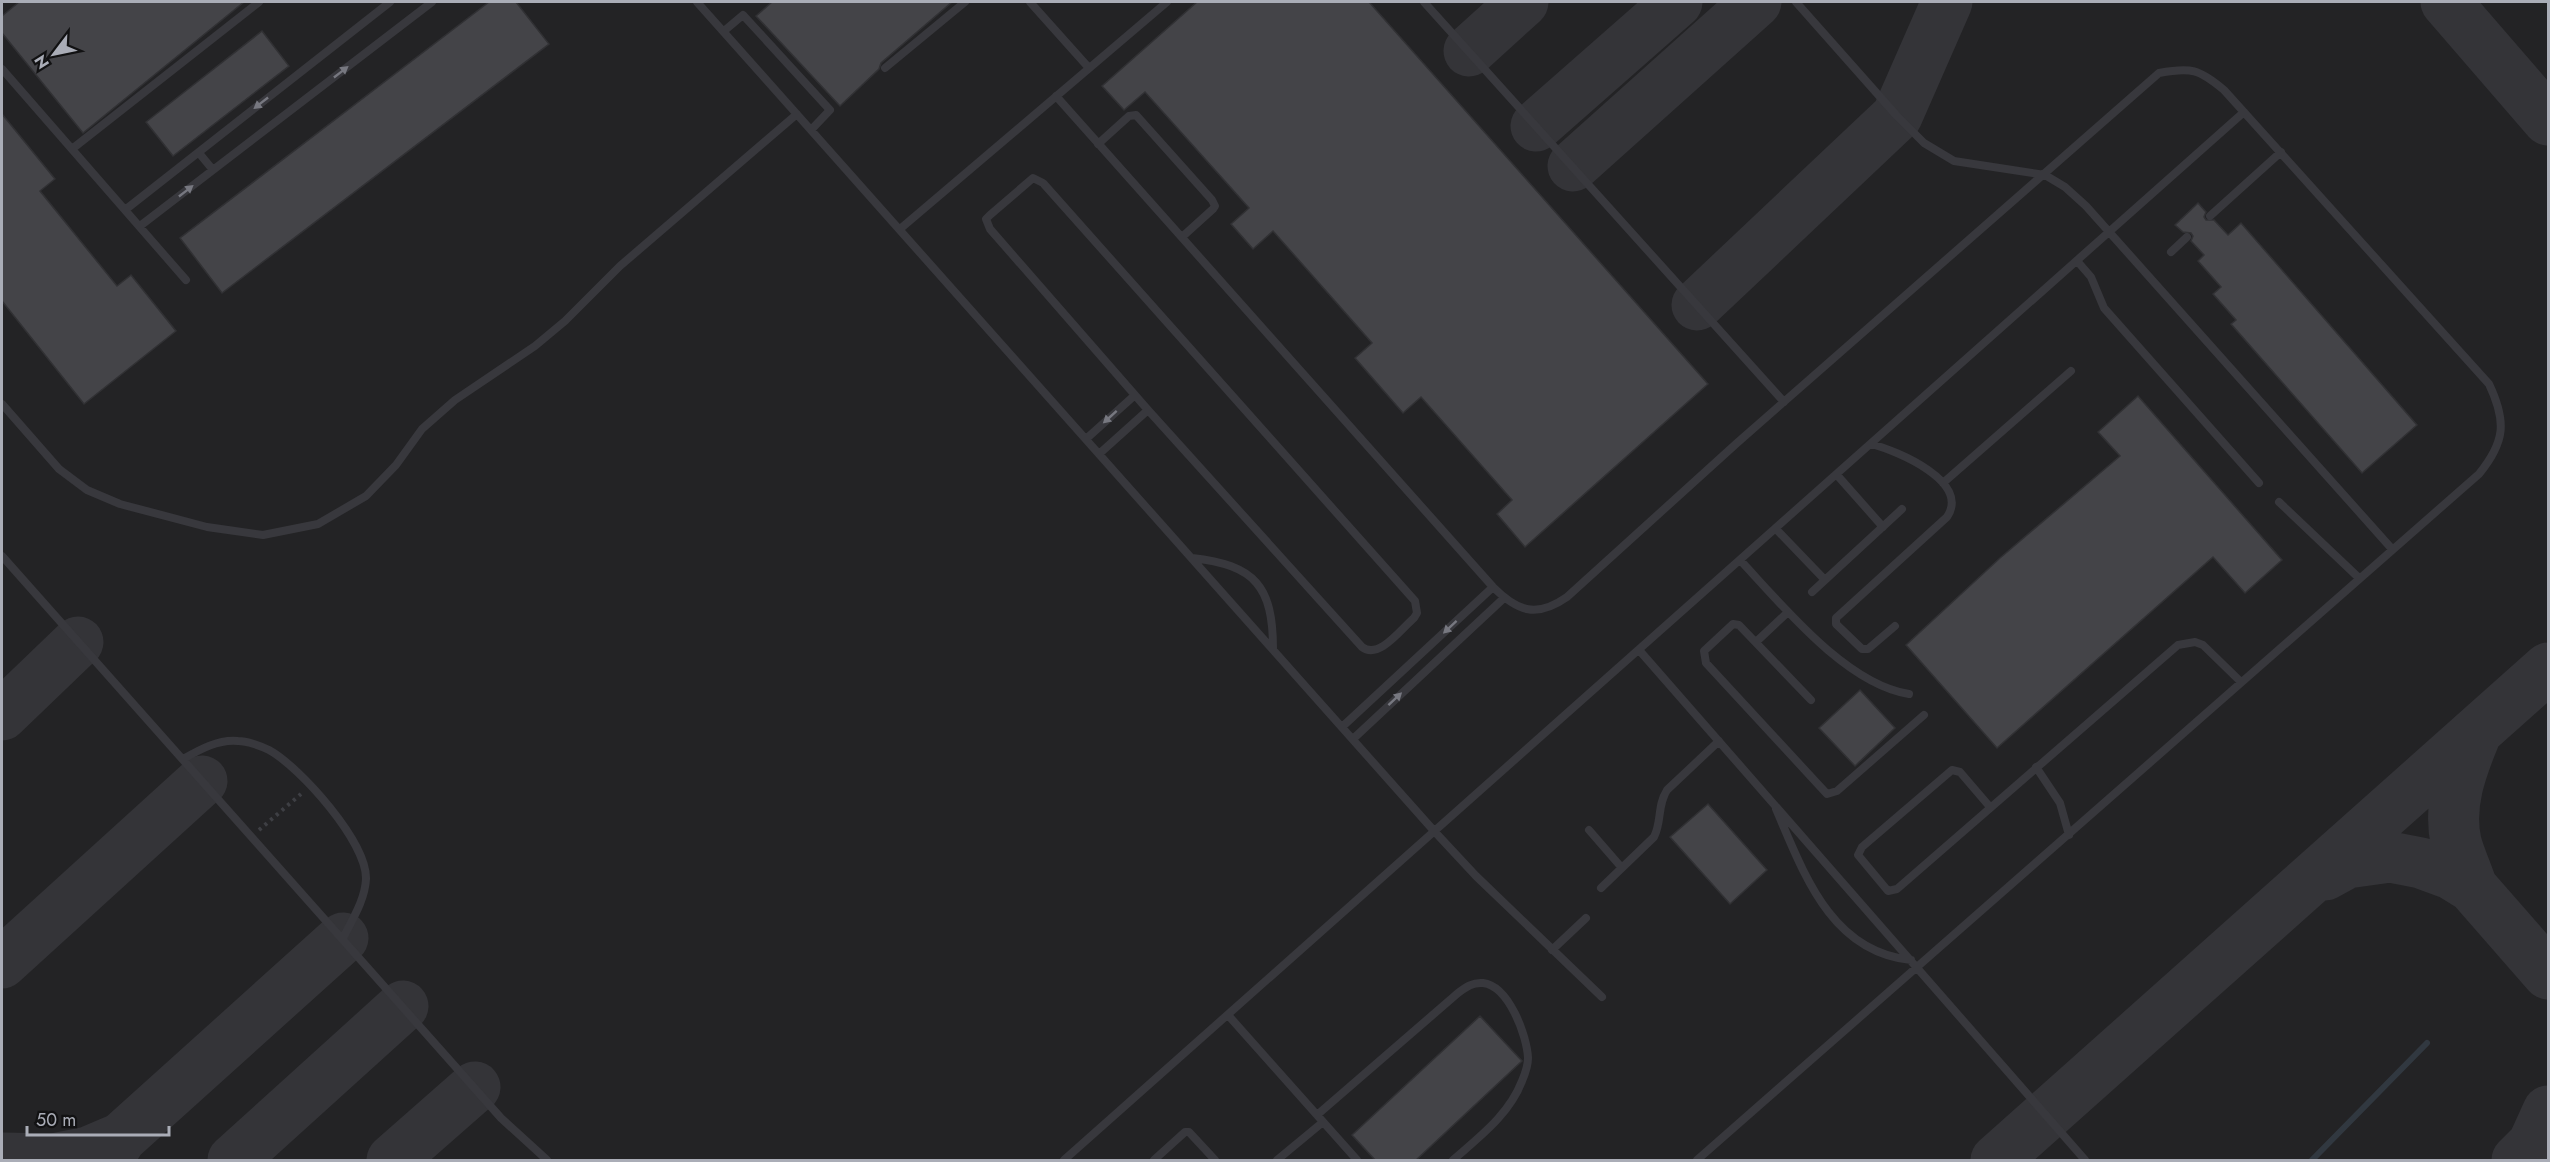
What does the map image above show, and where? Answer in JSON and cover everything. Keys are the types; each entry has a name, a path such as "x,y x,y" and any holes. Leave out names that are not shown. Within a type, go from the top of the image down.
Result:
{"lane":[{"path":"72,149 259,2"},
{"path":"125,210 390,2"},
{"path":"140,226 432,2"},
{"path":"697,2 1435,832 1476,876 1602,997"},
{"path":"885,68 965,2"},
{"path":"1030,2 1089,68"},
{"path":"900,229 1167,2"},
{"path":"1424,2 1784,402"},
{"path":"1796,2 1897,116 1924,143 1954,161 2045,175 2065,187 2110,233 2392,549"},
{"path":"723,31 743,15 829,109 830,113 811,130"},
{"path":"2,69 186,280"},
{"path":"1056,96 1493,587 1518,608 1536,610 1553,606 1567,597 1784,402 2159,73 2183,69 2206,75 2281,152 2489,384 2500,407 2502,431 2494,455 2479,474 1697,1161"},
{"path":"1064,1161 2078,262 2244,112"},
{"path":"2,404 59,469 87,490 120,504 207,527 263,535 318,524 366,496 396,465 422,429 455,400 535,346 565,321 620,266 797,114"},
{"path":"1098,144 1129,116 1136,115 1215,203 1213,210 1182,237"},
{"path":"2210,216 2281,152"},
{"path":"199,153 213,170"},
{"path":"1033,178 1043,183 1411,596 1417,607 1414,618 1378,650 1366,651 1148,410 987,224 986,219 990,215 1033,178"},
{"path":"2170,252 2187,237"},
{"path":"2078,262 2091,277 2104,308 2259,483"},
{"path":"1943,483 2071,371"},
{"path":"1086,439 1135,395"},
{"path":"1099,454 1148,410"},
{"path":"1871,444 1903,455 1930,472 1943,483 1953,499 1952,509 1947,517 1836,618 1836,624 1862,649 1868,649 1895,626"},
{"path":"1837,475 1883,527"},
{"path":"2279,502 2359,578"},
{"path":"1812,592 1902,509"},
{"path":"1776,529 1825,580"},
{"path":"2,556 501,1118 547,1161"},
{"path":"1192,558 1228,564 1256,582 1271,612 1273,649"},
{"path":"1740,560 1788,612 1851,669 1891,691 1909,694"},
{"path":"1342,727 1493,587"},
{"path":"1353,738 1504,598"},
{"path":"1756,642 1788,612"},
{"path":"1811,700 1738,624 1733,624 1707,646 1703,657 1827,794 1838,791 1924,715"},
{"path":"1990,807 1960,772 1952,770 1862,847 1858,855 1884,887 1893,891 2178,645 2194,642 2203,645 2241,682"},
{"path":"1639,650 2085,1161"},
{"path":"183,759 207,745 237,740 268,749 295,769 331,809 356,844 366,877 360,904 343,938"},
{"path":"1601,888 1654,837 1658,829 1661,799 1667,790 1719,741"},
{"path":"2036,767 2060,803 2069,835"},
{"path":"1773,802 1812,886 1836,923 1863,946 1891,958 1911,960"},
{"path":"1589,830 1622,868"},
{"path":"1552,950 1586,918"},
{"path":"1317,1115 1458,993 1471,984 1484,983 1497,988 1519,1021 1526,1043 1528,1061 1522,1082 1510,1104 1491,1127 1453,1161"},
{"path":"1228,1015 1357,1161"},
{"path":"1277,1161 1323,1122"},
{"path":"1154,1161 1182,1135 1189,1132 1215,1161"}],"path":[{"path":"252,837 310,786"}],"shaded area":[{"path":"2,2 2548,2 2548,1160 2,1160"}],"building":[{"path":"19,2 244,2 83,133 2,33 2,16"},
{"path":"489,2 516,2 549,44 222,293 180,238"},
{"path":"772,2 952,2 881,63 879,69 840,106 756,16"},
{"path":"1197,2 1369,2 1708,384 1525,547 1497,514 1512,500 1421,397 1403,413 1355,358 1372,343 1273,231 1253,249 1231,224 1249,208 1145,92 1124,110 1102,86"},
{"path":"262,31 289,66 173,156 146,122"},
{"path":"2,114 55,179 40,191 117,286 131,275 176,331 84,404 2,301"},
{"path":"2198,203 2206,212 2204,217 2206,220 2214,220 2228,235 2241,223 2417,425 2362,473 2231,324 2236,320 2213,294 2221,287 2198,261 2204,255 2191,241 2193,236 2191,233 2183,232 2175,225"},
{"path":"2138,396 2282,560 2245,593 2213,557 1997,748 1906,645 2000,558 2120,456 2098,432"},
{"path":"1860,690 1895,728 1855,766 1819,728"},
{"path":"1708,804 1767,870 1730,904 1670,837"},
{"path":"1480,1016 1522,1061 1415,1161 1376,1161 1352,1135"}],"waterway":[{"path":"2312,1160 2427,1043"}],"taxiway":[{"path":"1469,51 1523,2"},
{"path":"1536,126 1677,2"},
{"path":"1573,166 1756,2"},
{"path":"1697,305 1897,116 1947,2"},
{"path":"2446,2 2548,120"},
{"path":"2,715 78,642"},
{"path":"1996,1160 2548,668"},
{"path":"2472,887 2456,842 2454,815 2457,788 2475,736"},
{"path":"2,963 202,781"},
{"path":"2325,875 2347,863 2390,857 2421,863 2451,874 2472,887 2548,974"},
{"path":"107,1160 121,1138 343,938"},
{"path":"233,1160 403,1006"},
{"path":"392,1160 475,1087"},
{"path":"2517,1160 2533,1144 2548,1111"},
{"path":"2,1158 53,1159 88,1152 121,1138"}]}
